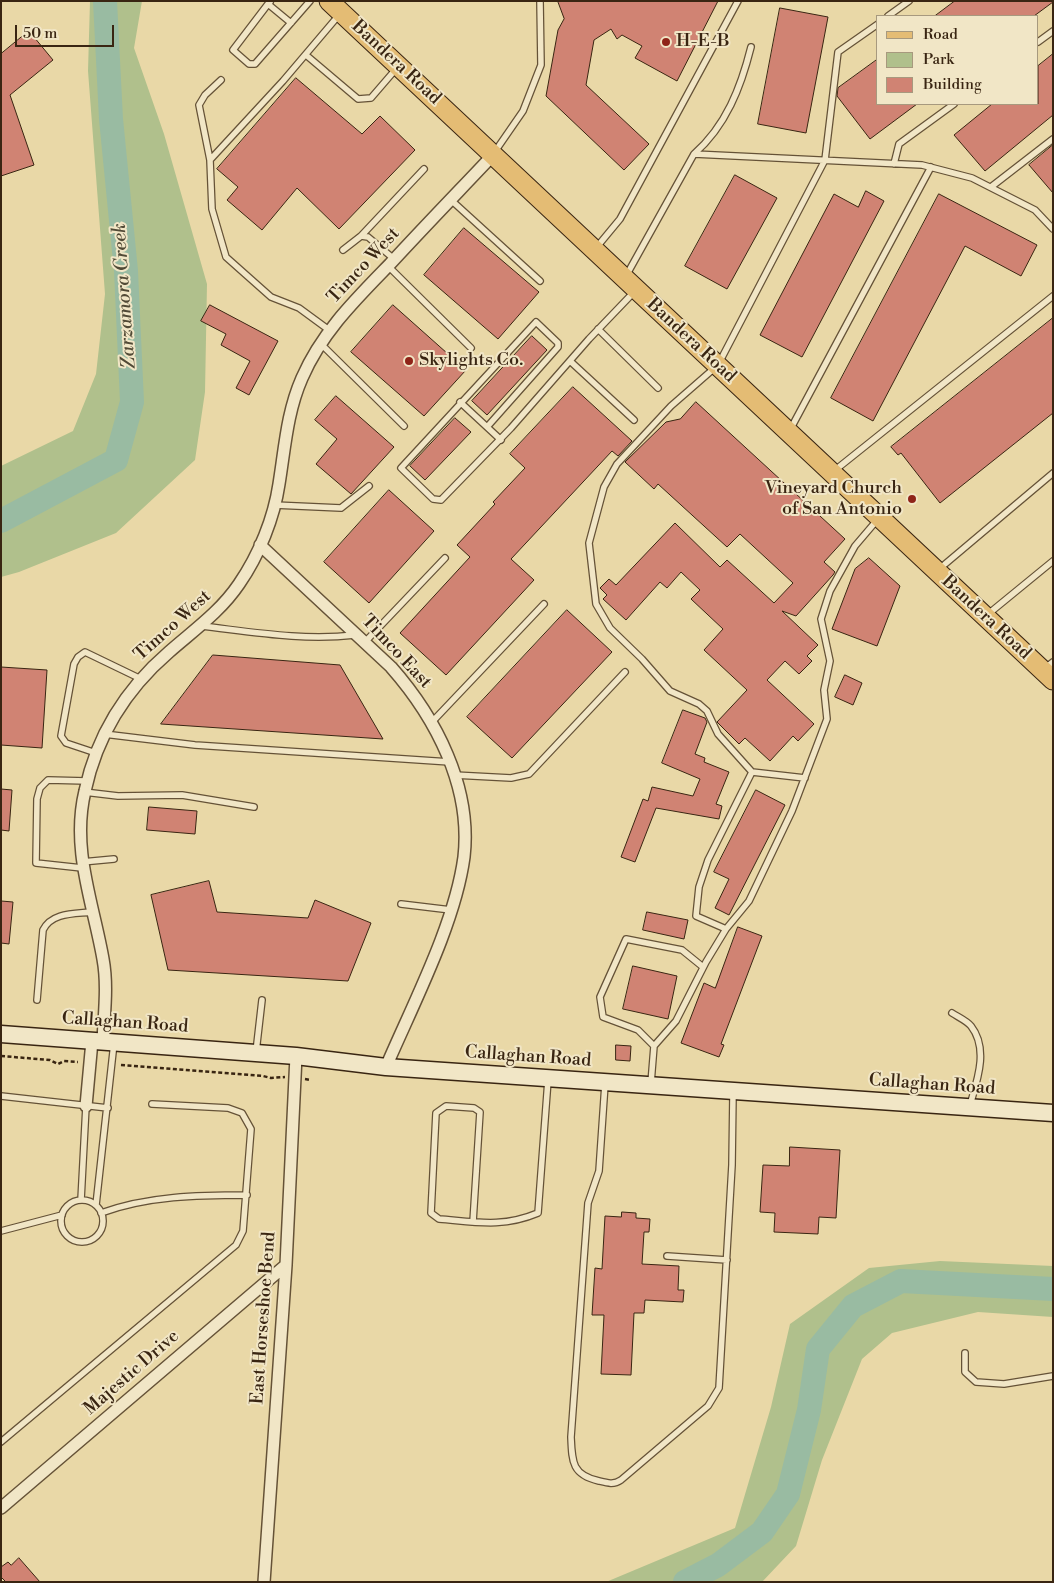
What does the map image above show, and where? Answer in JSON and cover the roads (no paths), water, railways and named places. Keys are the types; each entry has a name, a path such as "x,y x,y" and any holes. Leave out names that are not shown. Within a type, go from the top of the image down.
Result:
{"main road":[{"name":"Bandera Road","path":"336,7 986,617 1049,671"},
{"name":"Callaghan Road","path":"1,1034 296,1056 386,1067 1053,1113"}],"street":[{"name":"Timco West","path":"86,1106 103,1042 106,980 82,865 80,820 86,787 104,734 127,695 141,679 170,650 201,626 225,602 240,583 260,545 274,505 293,403 308,364 320,343 329,330 493,155"},
{"name":"Timco East","path":"260,545 361,638 409,688 432,722 450,762 462,805 464,855 451,910 386,1067"},
{"name":"East Horseshoe Bend","path":"264,1582 286,1265 296,1056"},
{"name":"Majestic Drive","path":"1,1508 286,1265"}],"lane":[{"path":"291,23 269,3 233,50 249,64 255,64 291,23 310,1"},
{"path":"493,155 523,111 541,65 540,1"},
{"path":"595,250 620,219 738,1"},
{"path":"889,15 909,1"},
{"path":"210,160 306,55 336,7"},
{"path":"805,778 752,772 718,734 707,711 670,691 642,658 610,628 596,604 589,543 595,513 604,487 617,464 670,406 718,365 825,160 838,52 876,25"},
{"path":"1039,41 1053,32"},
{"path":"487,427 558,347 558,344 538,323 533,322 401,466 402,470 433,498 440,500 501,440 598,329 631,284 694,154 709,141 731,105 743,80 751,47"},
{"path":"306,55 346,92 358,99 371,98 399,66"},
{"path":"221,80 205,95 199,105 210,160 212,209 226,257 271,298 299,308 329,330"},
{"path":"894,164 899,144 953,105"},
{"path":"991,188 1053,139"},
{"path":"694,154 894,164 930,168 972,178 1035,210 1053,229"},
{"path":"789,432 930,168"},
{"path":"343,250 361,236 424,170"},
{"path":"450,200 540,281"},
{"path":"361,236 368,238 471,348"},
{"path":"832,472 1053,296"},
{"path":"598,329 658,388"},
{"path":"320,343 404,426"},
{"path":"570,361 634,420"},
{"path":"460,402 501,440"},
{"path":"937,571 1053,473"},
{"path":"274,505 341,508 369,486"},
{"path":"651,1085 654,1046 676,1021 703,967 726,929 749,901 792,811 827,719 824,690 830,661 821,619 830,591 855,546 880,517"},
{"path":"201,626 304,638 361,638 445,558"},
{"path":"986,617 1053,561"},
{"path":"432,722 544,604"},
{"path":"96,753 66,743 61,736 74,664 78,657 85,652 141,679"},
{"path":"454,774 510,778 529,774 625,672"},
{"path":"104,734 195,745 450,762"},
{"path":"726,929 696,916 698,887 708,860 752,772"},
{"path":"114,858 82,865 36,863 37,799 40,788 48,780 86,787 118,796 182,796 254,807"},
{"path":"401,904 451,910"},
{"path":"37,1000 43,930 46,924 53,918 92,912"},
{"path":"654,1046 638,1030 603,1017 600,997 626,939 682,950 703,967"},
{"path":"256,1054 262,1000"},
{"path":"952,1013 971,1025 978,1039 981,1062 969,1107"},
{"path":"96,1205 81,1200 70,1204 62,1215 61,1222 66,1234 78,1241 84,1241 97,1235 103,1223 101,1213 96,1205 108,1108 103,1042"},
{"path":"473,1222 480,1112 474,1108 446,1106 436,1113 431,1213 439,1219 473,1222 500,1224 522,1220 538,1213 548,1078"},
{"path":"605,1082 599,1171 588,1203 580,1342 571,1437 573,1461 578,1471 585,1477 608,1483 617,1482 708,1406 716,1396 721,1369 733,1091"},
{"path":"1,1096 108,1108"},
{"path":"1,1442 236,1246 243,1232 251,1129 242,1113 228,1108 152,1104"},
{"path":"81,1200 86,1106"},
{"path":"101,1213 116,1207 195,1195 247,1196"},
{"path":"1,1231 62,1215"},
{"path":"667,1256 727,1260"},
{"path":"965,1353 965,1372 976,1382 1004,1384 1053,1376"}],"waterway":[{"name":"Zarzamora Creek","path":"1,521 116,460 132,402 126,271 111,119 105,1"},
{"path":"685,1582 718,1565 762,1532 788,1494 809,1410 818,1349 853,1306 901,1281 1053,1289"}],"place":[{"name":"H-E-B","path":"666,42"},
{"name":"Skylights Co.","path":"409,361"},
{"name":"Vineyard Church of San Antonio","path":"912,499"}]}
